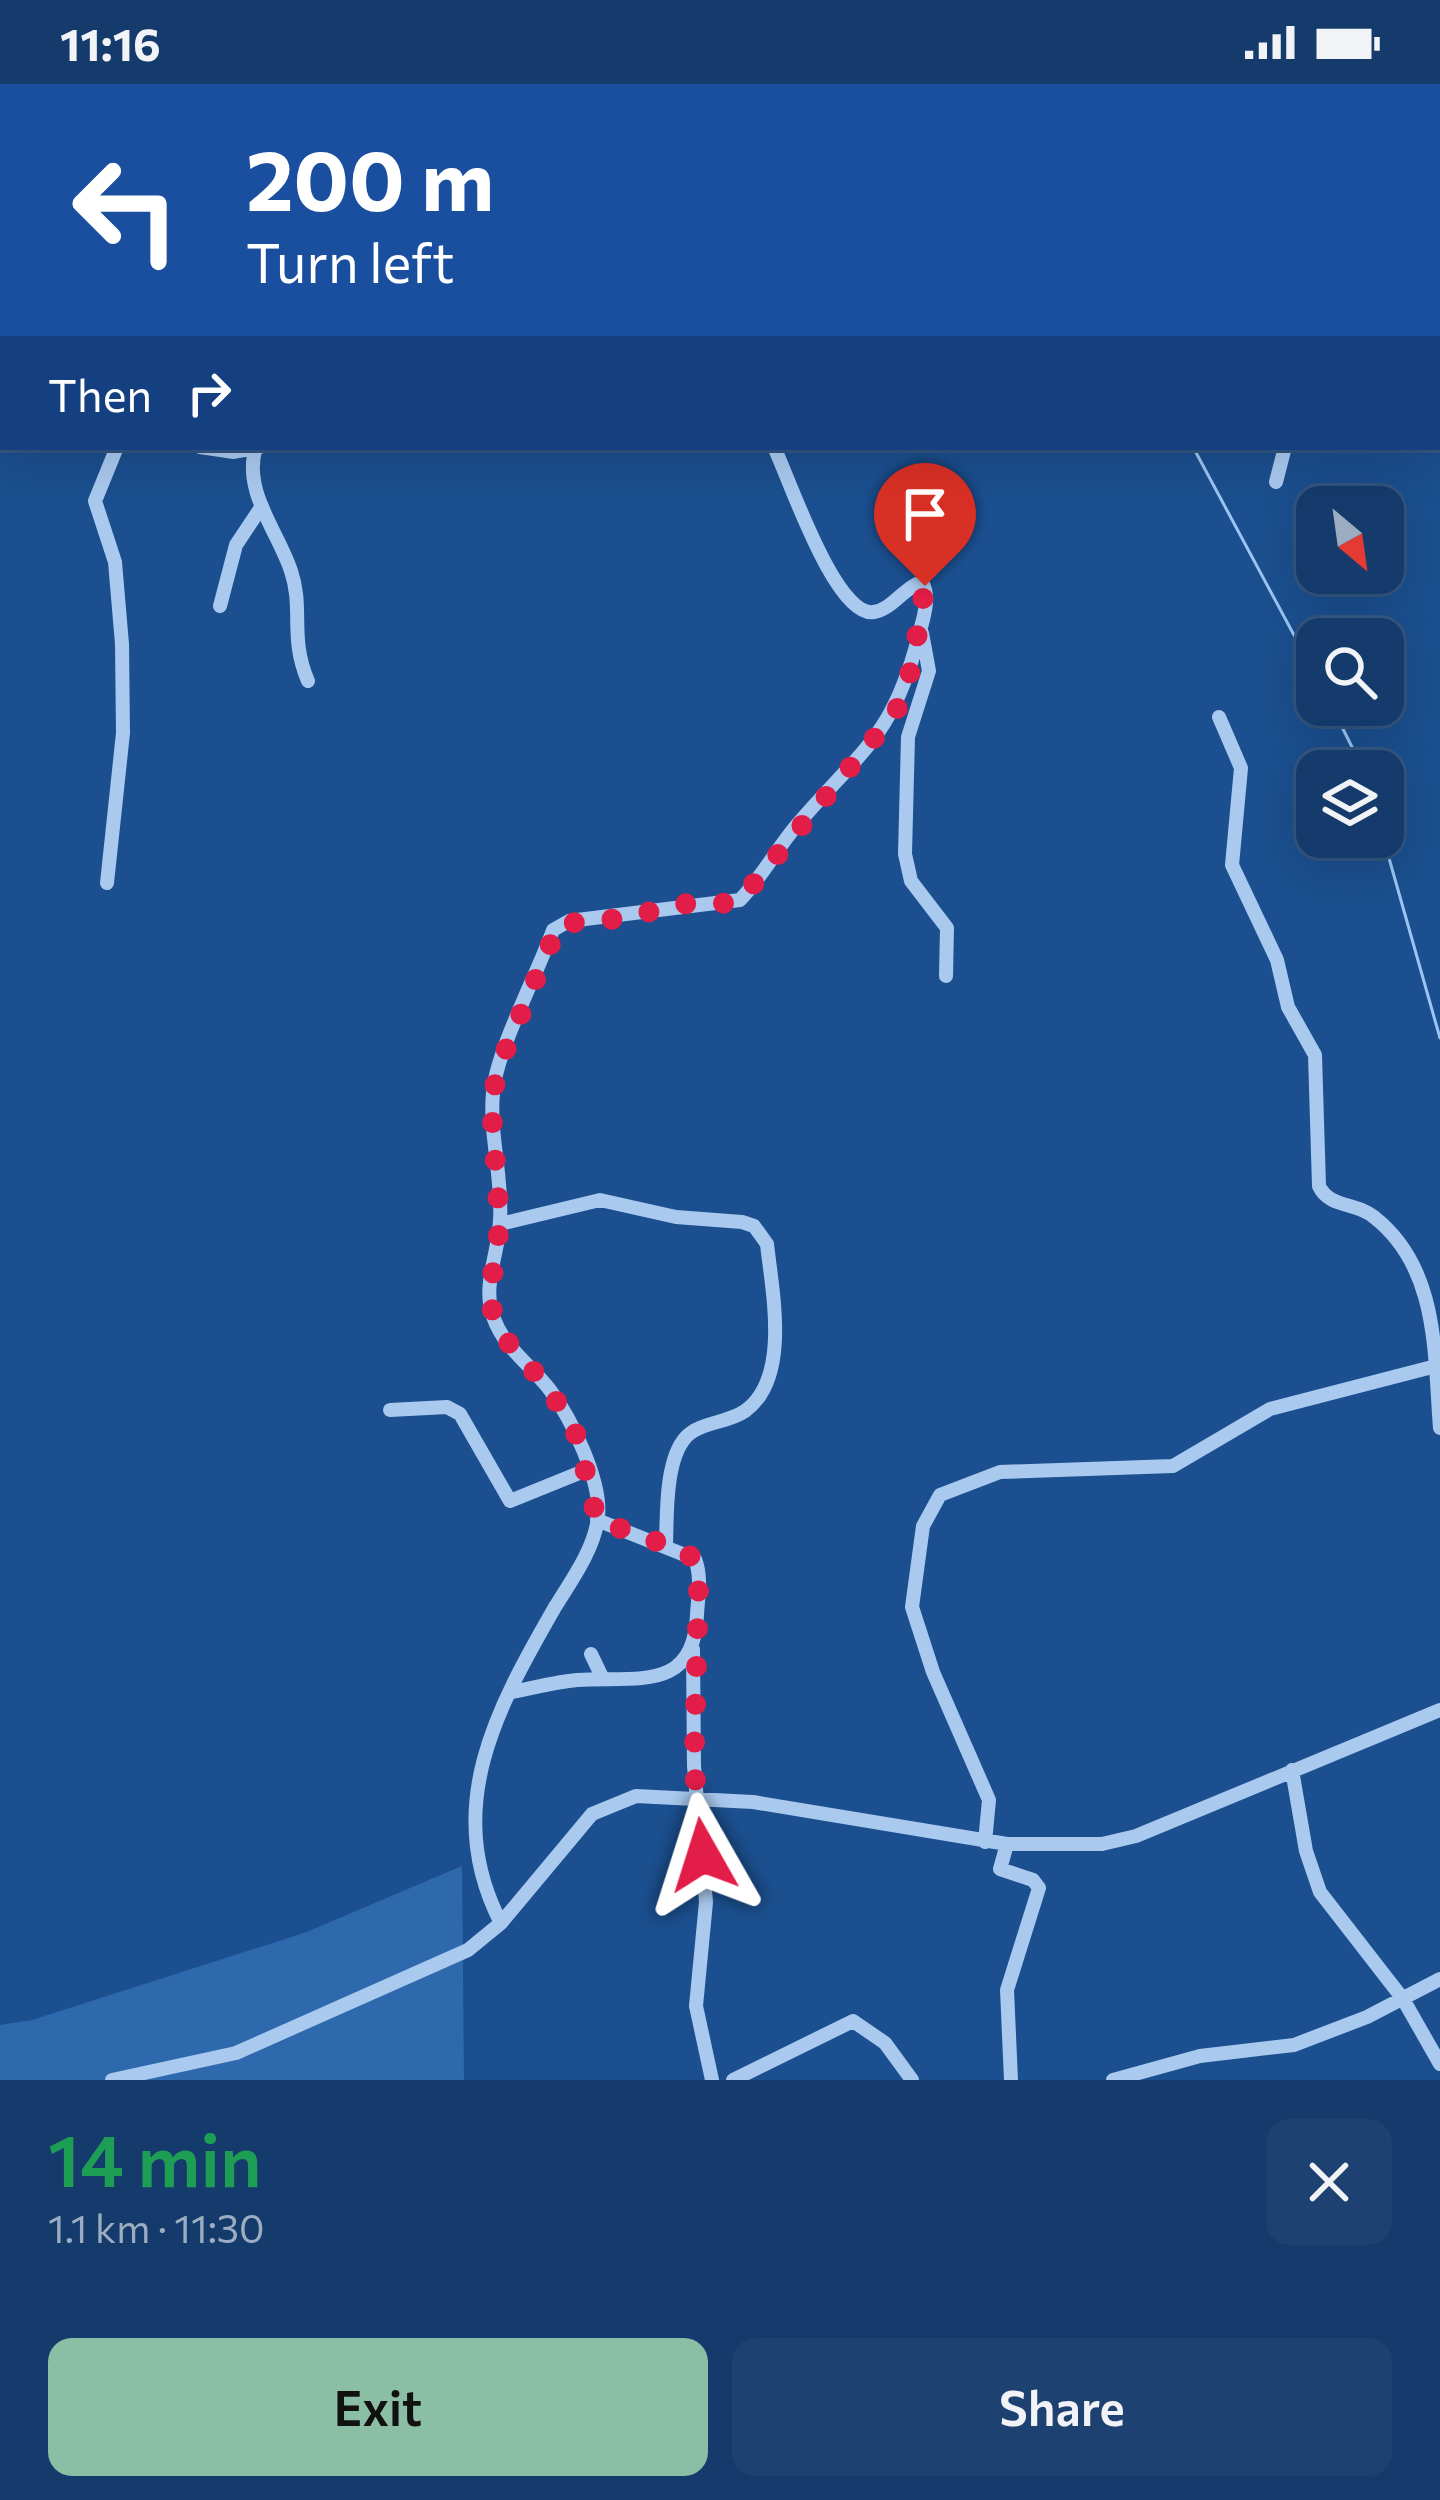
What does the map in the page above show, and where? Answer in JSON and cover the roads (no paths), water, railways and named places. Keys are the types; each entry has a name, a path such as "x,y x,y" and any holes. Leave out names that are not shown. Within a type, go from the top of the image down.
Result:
{"street":[{"path":"107,883 123,733 122,644 115,562 95,501 117,450"},
{"path":"257,450 254,483 293,574 294,641 308,681"},
{"path":"501,1923 480,1866 475,1794 484,1750 597,1520 589,1469 577,1436 549,1389 516,1354 492,1316 490,1277 500,1224 492,1116 496,1073 553,930 569,921 740,900 795,828 886,727 901,700 921,628 927,592 922,582 877,612 859,610 849,600 828,571 776,450"},
{"path":"1276,482 1284,450"},
{"path":"220,606 236,545 262,506"},
{"path":"921,628 929,670 908,737 906,871 944,921 946,976"},
{"path":"1219,717 1241,768 1232,865 1277,960 1288,1007 1316,1055 1318,1186 1328,1198 1365,1210 1407,1252 1427,1302 1440,1427"},
{"path":"500,1224 600,1200 676,1216 742,1222 761,1232 767,1244 774,1333 768,1374 748,1408 695,1430 682,1442 674,1465 666,1545"},
{"path":"985,1842 989,1800 933,1672 912,1607 923,1526 940,1495 1000,1472 1173,1466 1270,1409 1436,1366"},
{"path":"390,1410 427,1406 460,1414 511,1501 589,1469"},
{"path":"597,1520 692,1556 699,1569 693,1649 697,1798 706,1902 696,2006 712,2080"},
{"path":"512,1692 669,1673 693,1649"},
{"path":"591,1654 603,1679"},
{"path":"112,2080 171,2071 265,2041 468,1950 501,1923 567,1840 608,1804 650,1796 753,1802 985,1842 1102,1844 1136,1836 1440,1710"},
{"path":"1292,1770 1312,1876 1349,1934 1403,2000 1440,2064"},
{"path":"1007,1844 1002,1871 1033,1880 1039,1888 1007,1990 1011,2080"},
{"path":"1113,2080 1200,2056 1236,2056 1294,2045 1403,2000 1440,1979"},
{"path":"733,2080 853,2021 885,2042 912,2080"}],"waterway":[{"path":"1195,450 1296,639"},
{"path":"1342,726 1354,750"},
{"path":"1389,858 1440,1038"}]}
